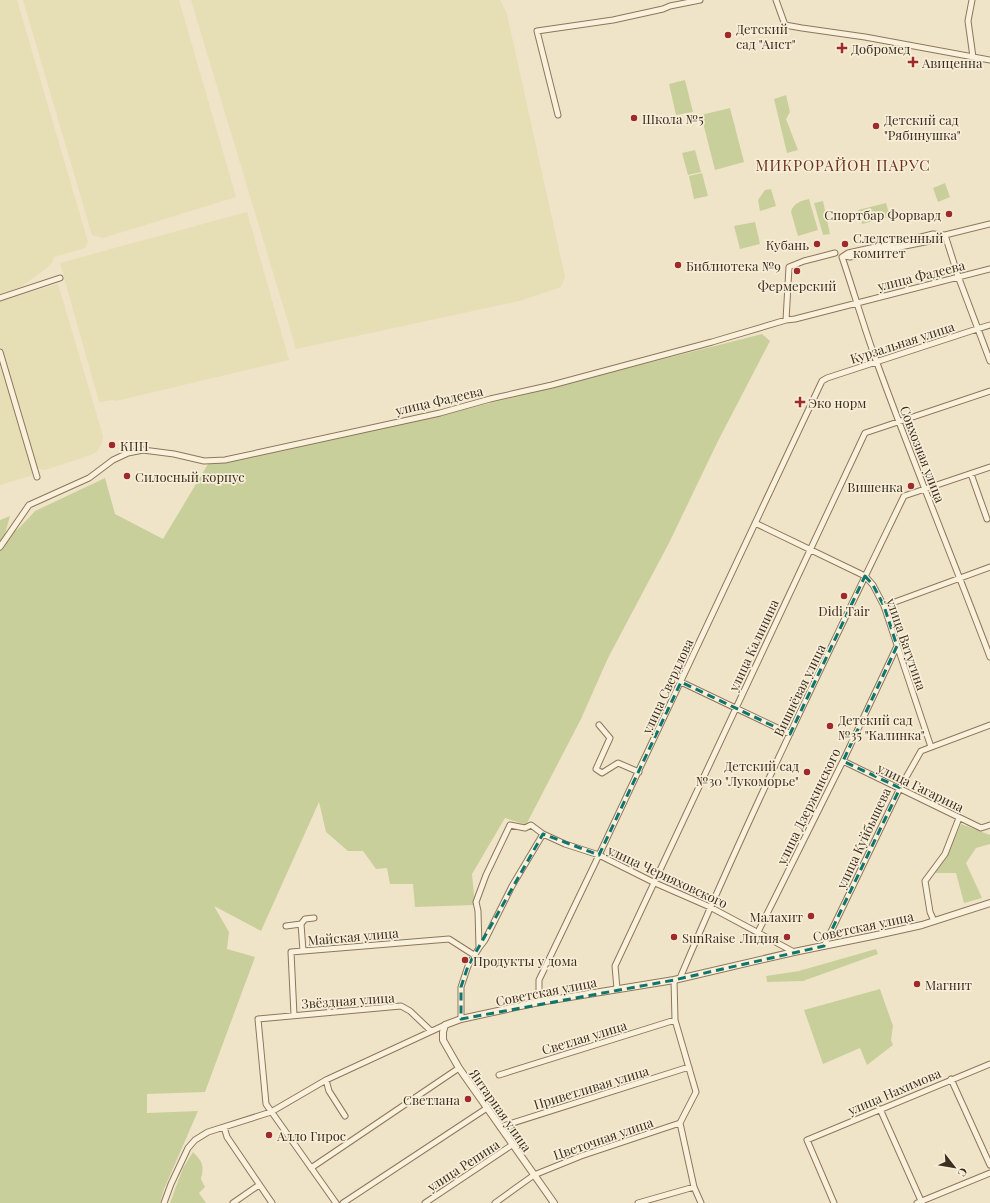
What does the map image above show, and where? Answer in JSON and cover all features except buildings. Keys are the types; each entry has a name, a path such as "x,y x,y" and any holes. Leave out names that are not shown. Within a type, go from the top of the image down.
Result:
{"street":[{"path":"558,115 537,31 613,20 700,0"},
{"path":"776,0 785,25 865,37 990,60"},
{"path":"972,0 968,21 973,57"},
{"path":"990,224 944,235 977,329 990,361"},
{"name":"Совхозная улица","path":"944,235 935,240 850,257 844,256 876,362 990,655"},
{"path":"786,320 789,267 804,261 835,253"},
{"name":"улица Фадеева","path":"0,547 29,504 88,478 113,460 128,453 143,450 174,454 204,461 225,460 440,413 490,399 552,385 786,320 990,269"},
{"path":"0,298 60,278"},
{"name":"Курзальная улица","path":"822,381 876,362 990,326"},
{"path":"0,352 37,477"},
{"name":"улица Свердлова","path":"539,1002 539,980 639,772 822,381"},
{"name":"улица Калинина","path":"618,989 616,966 864,433 990,391"},
{"name":"Вишнёвая улица","path":"677,979 790,734 904,496 990,467"},
{"path":"971,474 986,519"},
{"name":"улица Ватутина","path":"755,523 865,576 873,585 884,606 931,747"},
{"path":"884,606 990,567"},
{"name":"улица Дзержинского","path":"758,932 843,761 897,646"},
{"path":"681,682 790,734"},
{"path":"599,725 610,738 596,769 602,773 618,764 639,772"},
{"name":"улица Куйбышева","path":"824,946 900,788 921,751 990,725"},
{"name":"улица Гагарина","path":"843,761 981,828 990,825"},
{"path":"934,921 930,912 924,881 945,854 959,818"},
{"name":"улица Черняховского","path":"479,948 478,911 476,902 486,875 510,825 525,828 531,825 543,834 565,844 599,855 655,883 710,907 794,952"},
{"path":"461,1019 461,987 468,966 474,954 486,940 512,886 543,834"},
{"name":"Советская улица","path":"164,1203 188,1148 195,1140 208,1132 271,1112 326,1080 431,1031 461,1019 539,1002 677,979 794,952 877,935 934,921 990,903"},
{"path":"286,926 300,924 305,919 314,918"},
{"path":"300,924 303,951"},
{"name":"Майская улица","path":"294,1015 291,952 448,939 474,954"},
{"path":"677,979 675,1020 696,1092 680,1123 694,1187 701,1203"},
{"name":"Звёздная улица","path":"271,1112 266,1104 258,1019 400,1006 410,1011 431,1031"},
{"name":"Светлая улица","path":"499,1075 675,1020"},
{"name":"Янтарная улица","path":"445,1025 443,1040 459,1068 554,1203"},
{"name":"улица Нахимова","path":"834,1203 807,1140 990,1064"},
{"name":"Приветливая улица","path":"500,1127 689,1067"},
{"path":"311,1168 459,1068"},
{"path":"951,1079 990,1165"},
{"path":"326,1080 329,1091 345,1116"},
{"path":"343,1203 487,1108"},
{"path":"880,1109 920,1202 990,1173"},
{"path":"271,1112 336,1203"},
{"name":"Цветочная улица","path":"495,1203 534,1175 581,1156 680,1123"},
{"path":"224,1128 227,1138 272,1203"},
{"name":"улица Репина","path":"425,1203 512,1145"},
{"path":"233,1203 259,1185"},
{"path":"638,1203 694,1187"}],"highlighted area":[{"path":"865,576 873,585 884,606 897,646 843,761 900,788 824,946 674,980 461,1019 461,987 468,966 543,834 599,855 681,682 790,734"}],"shaded area":[{"path":"0,0 17,0 88,242 85,248 54,257 52,263 48,267 21,287 0,294"},
{"path":"23,0 179,0 236,197 103,238 92,235"},
{"path":"191,0 500,0 507,14 565,277 561,287 519,301 296,349"},
{"path":"247,212 289,360 116,401 112,400 99,402 60,263"},
{"path":"58,284 103,436 102,443 97,452 45,470 39,469 35,464 0,346 0,301"},
{"path":"0,358 33,470 30,476 0,485"}],"green space":[{"path":"685,80 693,112 676,115 669,84"},
{"path":"786,95 790,112 786,119 798,150 787,153 774,99"},
{"path":"730,108 744,162 715,170 701,115"},
{"path":"695,150 701,172 688,175 682,153"},
{"path":"702,173 708,196 694,199 689,176"},
{"path":"945,183 950,197 938,202 933,188"},
{"path":"771,189 776,206 760,211 758,200 765,190"},
{"path":"809,199 818,230 798,236 791,212 795,204"},
{"path":"823,201 830,234 823,235 814,203"},
{"path":"886,203 890,217 862,224 858,210"},
{"path":"755,222 760,244 740,249 734,226"},
{"path":"762,334 770,341 718,441 669,543 608,658 581,719 526,825 505,818 472,874 475,905 415,907 413,884 390,884 387,868 376,869 363,851 348,851 326,832 319,802 261,931 214,906 229,932 227,949 255,957 205,1092 147,1094 147,1113 198,1111 164,1189 160,1203 0,1203 0,520 10,516 3,541 20,527 35,511 105,478 115,514 163,539 208,464 431,418"},
{"path":"961,824 990,835 990,844 976,848 966,863 982,898 964,903 956,873 935,873 948,853"},
{"path":"876,949 878,954 803,981 767,982 766,976 799,971"},
{"path":"880,989 893,1026 891,1040 893,1045 867,1065 860,1048 823,1064 804,1010"},
{"path":"193,1152 202,1164 201,1179 205,1187 199,1193 206,1203 170,1203 183,1168"}],"place":[{"name":"Детский сад \"Аист\"","path":"728,35"},
{"name":"Добромед","path":"842,48"},
{"name":"Авиценна","path":"913,62"},
{"name":"Школа №5","path":"634,118"},
{"name":"Детский сад \"Рябинушка\"","path":"876,126"},
{"name":"Спортбар Форвард","path":"949,214"},
{"name":"Кубань","path":"817,244"},
{"name":"Следственный комитет","path":"845,244"},
{"name":"Библиотека №9","path":"678,265"},
{"name":"Фермерский","path":"797,271"},
{"name":"Эко норм","path":"800,402"},
{"name":"КПП","path":"112,445"},
{"name":"Силосный корпус","path":"127,476"},
{"name":"Вишенка","path":"911,486"},
{"name":"Didi Tair","path":"844,596"},
{"name":"Детский сад №35 \"Калинка\"","path":"830,726"},
{"name":"Детский сад №30 \"Лукоморье\"","path":"807,772"},
{"name":"Малахит","path":"811,916"},
{"name":"SunRaise","path":"674,937"},
{"name":"Лидия","path":"787,937"},
{"name":"Продукты у дома","path":"465,960"},
{"name":"Магнит","path":"917,984"},
{"name":"Светлана","path":"468,1099"},
{"name":"Алло Гирос","path":"269,1135"}],"district":[{"name":"МИКРОРАЙОН ПАРУС","path":"843,165"}]}
